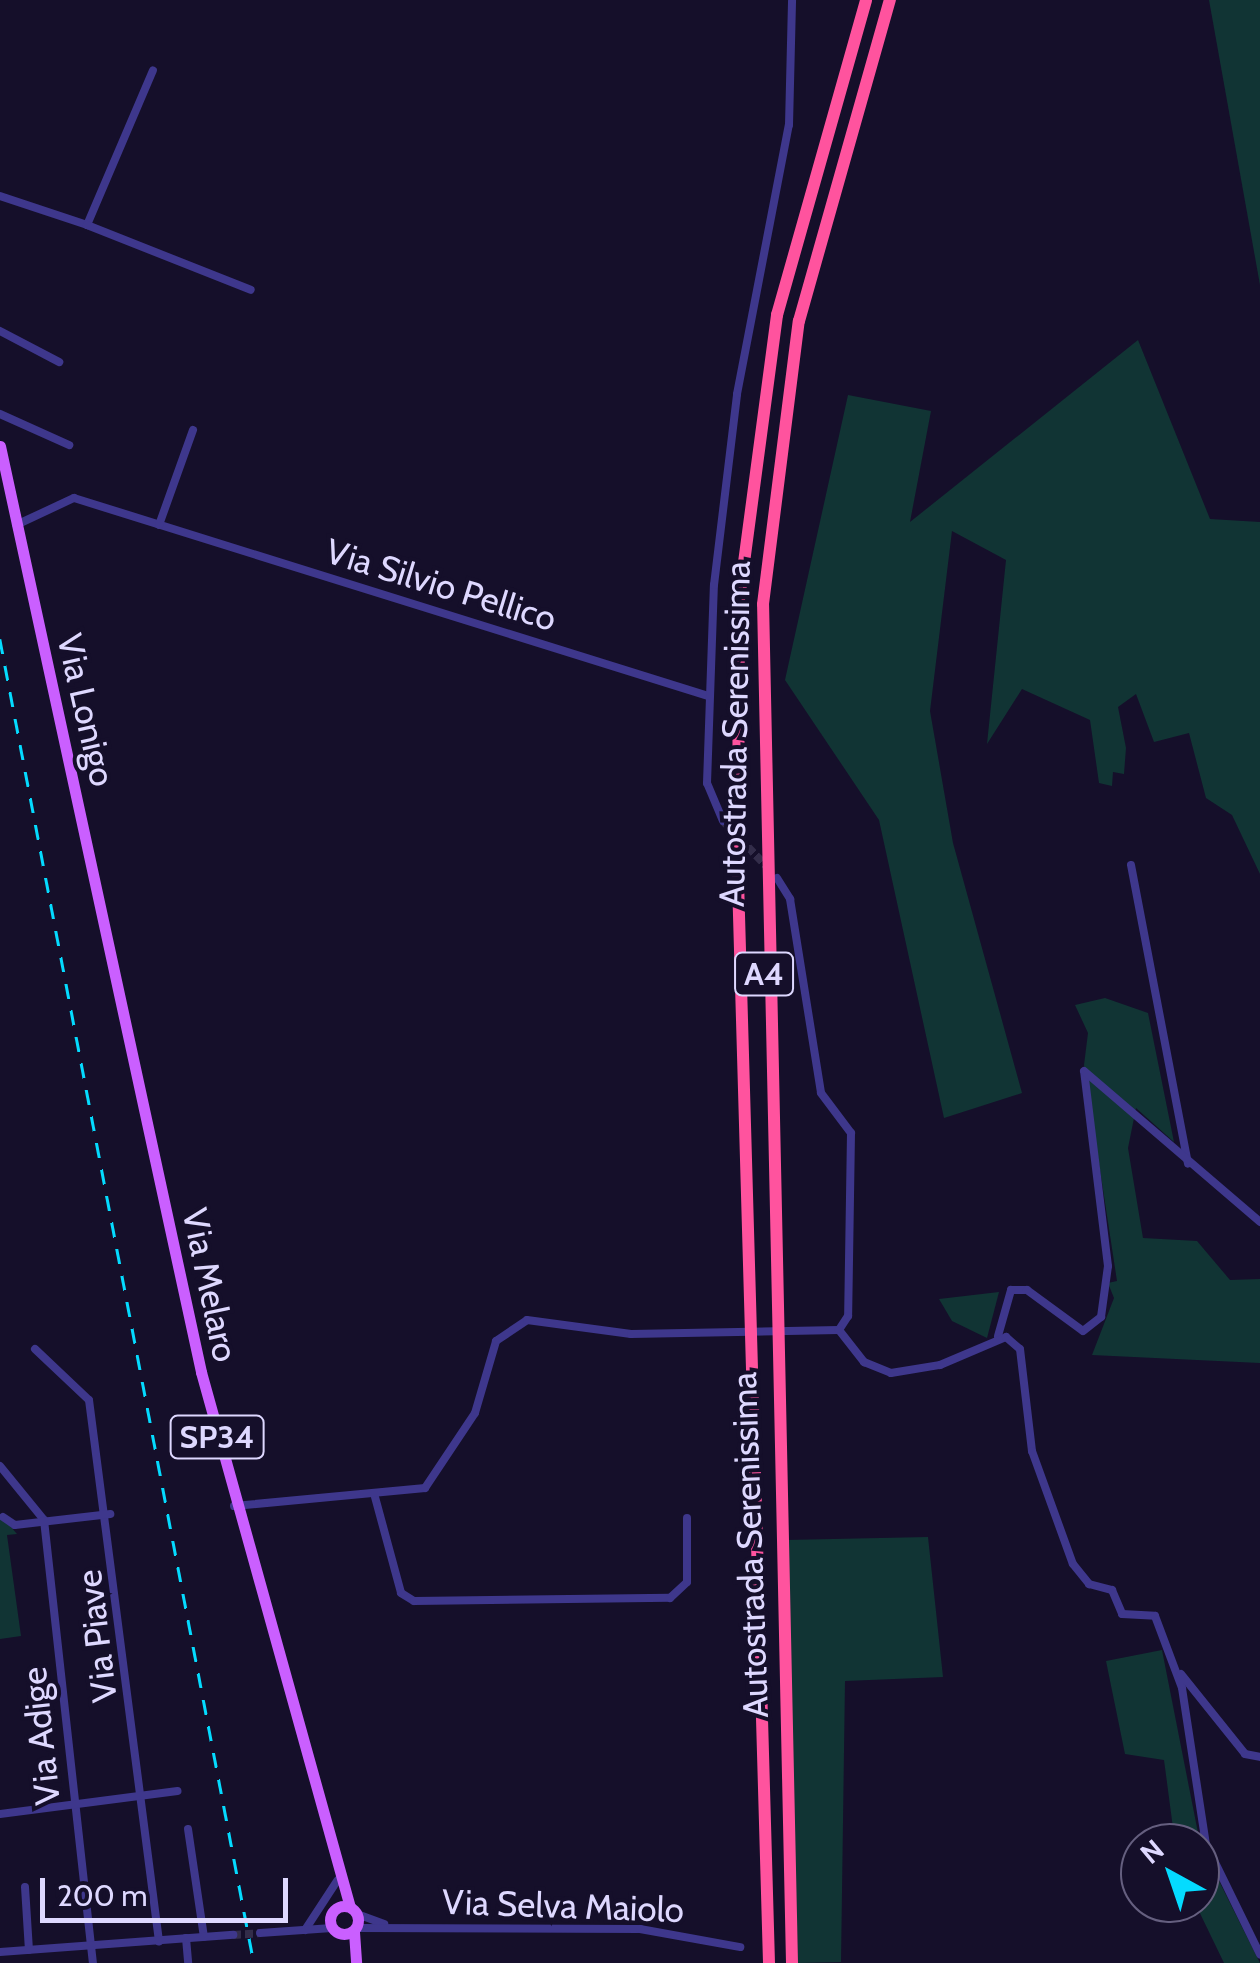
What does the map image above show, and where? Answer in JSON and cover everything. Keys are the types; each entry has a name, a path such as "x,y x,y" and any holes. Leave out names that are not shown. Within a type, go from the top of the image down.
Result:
{"highway":[{"name":"Autostrada Serenissima","path":"769,1963 738,857 739,600 777,315 866,0"},
{"name":"Autostrada Serenissima","path":"792,1963 763,604 799,322 890,0"}],"main road":[{"name":"Via Lonigo","path":"0,446 118,988"},
{"name":"Via Melaro","path":"118,988 234,1506 337,1881 343,1927 355,1961"},
{"name":"Via Melaro","path":"337,1881 354,1910 343,1927"},
{"path":"343,1927 354,1910"}],"street":[{"path":"723,821 707,783 708,696 737,394 789,125 792,0"},
{"path":"87,225 153,70"},
{"path":"0,196 87,225 251,290"},
{"path":"0,330 59,362"},
{"path":"0,414 69,445"},
{"path":"159,525 193,430"},
{"name":"Via Silvio Pellico","path":"16,525 74,498 708,696"},
{"path":"1131,866 1188,1164"},
{"path":"778,878 790,899 822,1093 851,1133 848,1316 840,1330"},
{"path":"840,1330 864,1362 891,1373 983,1351 998,1336 1011,1290 1027,1290 1076,1329 1091,1331 1101,1317 1108,1266 1082,1072 1260,1222"},
{"path":"234,1506 410,1494 434,1480 475,1414 496,1341 516,1324 726,1332 840,1330"},
{"path":"998,1336 1020,1349 1032,1451 1073,1564 1090,1584 1112,1590 1122,1614 1155,1616 1175,1666 1206,1844 1260,1954"},
{"name":"Via Piave","path":"34,1349 88,1400 110,1514 159,1941"},
{"path":"0,1466 44,1520"},
{"path":"371,1496 381,1505 401,1593 414,1601 670,1598 687,1582 687,1518"},
{"path":"3,1517 16,1525 110,1514"},
{"name":"Via Adige","path":"44,1520 93,1963"},
{"path":"1175,1666 1245,1754 1260,1758"},
{"path":"0,1814 178,1791"},
{"path":"188,1829 204,1937"},
{"path":"301,1932 319,1918 337,1881"},
{"path":"24,1887 29,1950"},
{"name":"Via Selva Maiolo","path":"354,1910 384,1924"},
{"name":"Via Selva Maiolo","path":"260,1933 384,1924 640,1929 740,1947"},
{"path":"0,1940 0,1952 233,1935"},
{"path":"186,1938 188,1963"}],"green space":[{"path":"1209,0 1260,0 1260,285"},
{"path":"1138,340 1210,519 1260,522 1260,874 1232,815 1206,798 1189,733 1154,742 1136,694 1118,707 1126,748 1124,774 1113,772 1112,786 1099,783 1090,720 1022,689 987,744 1006,560 952,531 930,711 953,843 1022,1093 944,1118 879,820 785,680 848,395 931,411 910,522"},
{"path":"1105,998 1148,1013 1174,1142 1136,1108 1128,1148 1143,1238 1197,1241 1230,1280 1260,1279 1260,1363 1092,1355 1114,1298 1108,1283 1117,1281 1084,1065 1088,1033 1075,1005"},
{"path":"999,1292 987,1338 952,1321 939,1299"},
{"path":"0,1514 17,1534 7,1535 21,1636 0,1639"},
{"path":"928,1537 943,1677 845,1681 841,1962 798,1963 786,1540"},
{"path":"1162,1650 1196,1823 1172,1823 1164,1760 1125,1754 1106,1661"},
{"path":"1220,1883 1260,1963 1224,1963 1205,1923 1220,1923"}],"tunnel":[{"path":"723,821 768,868"},
{"path":"233,1935 260,1933"}],"railway":[{"path":"0,639 254,1963"}]}
